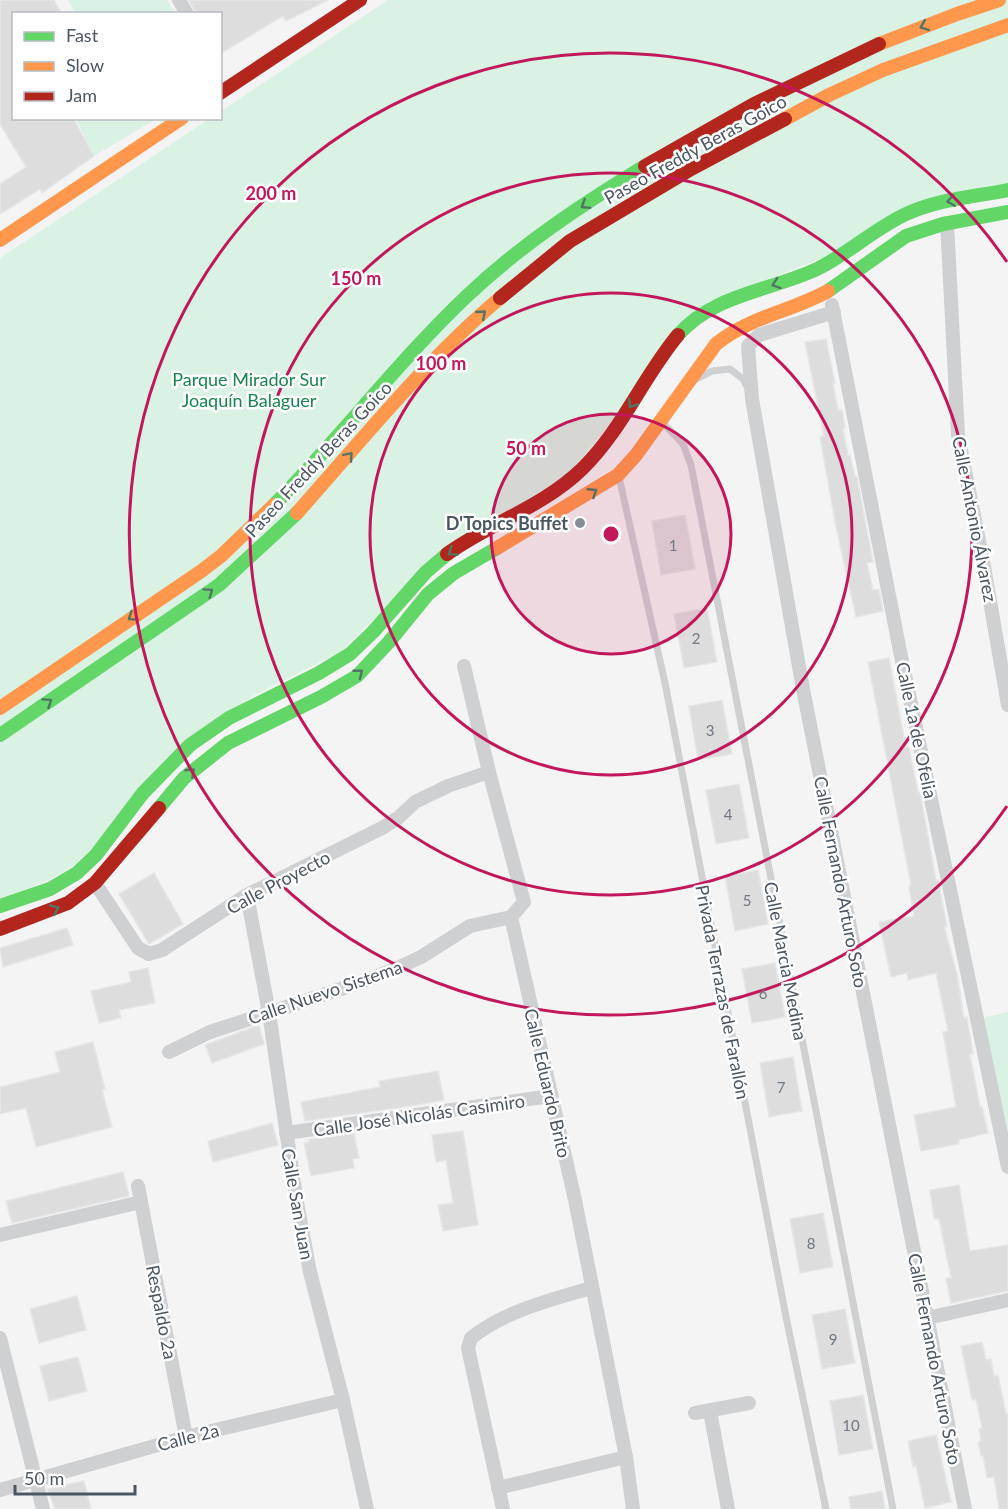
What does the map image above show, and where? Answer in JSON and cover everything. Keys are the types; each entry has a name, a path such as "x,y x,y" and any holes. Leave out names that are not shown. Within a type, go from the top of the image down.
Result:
{"street":[{"path":"224,90 360,0"},
{"name":"Paseo Freddy Beras Goico","path":"0,708 218,558 290,488 415,347 471,292 533,240 647,165 785,87 860,51 961,11 999,0"},
{"path":"961,11 969,38"},
{"name":"Paseo Freddy Beras Goico","path":"0,735 228,578 289,522 433,361 478,317 570,241 691,169 819,100 882,70 1008,25"},
{"path":"0,240 179,120"},
{"path":"0,906 67,881 92,860 137,800 165,768 191,744 224,719 321,672 349,655 378,626 415,582 440,560 554,491 581,470 622,419 671,344 684,328 697,318 725,302 823,265 895,219 918,208 1008,190"},
{"path":"0,929 68,903 95,884 171,794 202,762 228,743 321,697 357,676 389,642 428,594 454,573 618,475 661,421 716,344 729,332 743,324 828,292 904,237 928,227 1008,212"},
{"name":"Calle Antonio Álvarez","path":"947,223 958,435 1005,659 1008,705"},
{"name":"Calle 1a de Ofelia","path":"828,292 834,312 900,651 1008,1167"},
{"name":"Calle Fernando Arturo Soto","path":"834,312 759,335 748,346 752,399 803,689 965,1509"},
{"path":"464,666 524,903 511,917"},
{"name":"Calle Proyecto","path":"95,884 138,948 149,954 162,950 247,895 382,828 399,818 415,802 448,786 489,772"},
{"name":"Calle San Juan","path":"247,895 269,1013 286,1133 310,1272 344,1400 367,1509"},
{"name":"Calle Nuevo Sistema","path":"169,1052 210,1032 395,969 421,957 470,926 511,917"},
{"name":"Calle Eduardo Brito","path":"511,917 575,1200 626,1457 633,1509"},
{"name":"Calle José Nicolás Casimiro","path":"286,1133 551,1096"},
{"name":"Respaldo 2a","path":"138,1186 186,1437"},
{"path":"0,1235 141,1202"},
{"path":"503,1509 468,1348 471,1338 484,1328 537,1304 591,1288"},
{"path":"927,1318 1008,1300"},
{"path":"0,1338 43,1509"},
{"name":"Calle 2a","path":"0,1490 186,1437 344,1400"},
{"path":"695,1413 749,1403"},
{"path":"710,1411 728,1509"},
{"path":"498,1488 626,1457"}],"lane":[{"path":"688,383 712,371 730,369 743,380 752,399"},
{"name":"Calle Marcia Medina","path":"661,421 683,444 691,465 893,1509"},
{"name":"Privada Terrazas de Farallón","path":"618,475 664,683 786,1317 826,1509"}],"green space":[{"path":"68,0 167,0 174,12 74,12"},
{"name":"Parque Mirador Sur Joaquín Balaguer","path":"388,0 1008,0 1008,189 965,196 833,254 707,303 570,471 372,621 340,652 251,697 70,868 51,879 0,898 0,258 207,120 222,120 222,110"},
{"path":"76,120 154,120 94,156"},
{"path":"1008,1012 1008,1130 982,1018"}],"building":[{"path":"0,0 54,0 61,12 12,12 12,120 74,120 94,156 42,193 40,189 0,214 0,184 26,167 0,124"},
{"path":"189,0 328,0 286,21 283,16 222,53 222,12 195,12"},
{"path":"826,339 838,410 842,410 848,455 850,455 855,477 857,477 873,562 867,563 873,590 879,589 883,611 856,617 836,527 820,437 824,436 805,342"},
{"path":"685,515 695,569 661,575 652,521"},
{"path":"707,608 717,662 684,668 674,614"},
{"path":"889,658 906,748 909,747 918,792 920,792 947,926 944,926 957,974 964,1018 967,1017 973,1054 970,1054 980,1107 982,1107 988,1133 959,1140 959,1144 921,1151 914,1115 956,1107 943,1032 948,1031 936,973 908,980 907,973 891,977 879,922 914,916 909,886 911,885 868,662"},
{"path":"722,700 732,754 698,760 689,706"},
{"path":"739,784 749,838 716,844 706,790"},
{"path":"758,870 768,924 735,931 725,876"},
{"path":"154,873 183,924 149,944 119,894"},
{"path":"67,928 73,945 3,967 0,948"},
{"path":"775,963 785,1017 752,1023 742,969"},
{"path":"148,968 155,1003 119,1010 121,1018 99,1023 91,991 131,982 129,972"},
{"path":"259,1025 264,1044 212,1063 205,1045"},
{"path":"93,1042 112,1127 36,1147 26,1108 0,1114 0,1087 60,1072 55,1052"},
{"path":"793,1057 802,1111 769,1117 760,1063"},
{"path":"438,1071 444,1100 305,1121 301,1102 380,1087 379,1081"},
{"path":"272,1123 278,1145 213,1162 208,1141"},
{"path":"463,1131 478,1225 443,1231 438,1205 453,1203 446,1160 436,1162 432,1135"},
{"path":"354,1133 359,1158 353,1159 354,1168 311,1176 304,1143 309,1142 309,1139"},
{"path":"123,1172 129,1196 12,1223 6,1201"},
{"path":"959,1185 970,1251 1008,1245 1008,1291 951,1303 946,1278 951,1278 939,1219 934,1219 930,1190"},
{"path":"823,1213 833,1267 800,1273 790,1219"},
{"path":"77,1296 86,1330 39,1343 30,1309"},
{"path":"845,1309 855,1363 822,1369 812,1315"},
{"path":"982,1342 986,1360 991,1359 994,1376 998,1375 1006,1414 1008,1414 1008,1509 999,1509 994,1477 987,1478 978,1442 981,1441 979,1429 982,1428 976,1399 972,1400 961,1346"},
{"path":"78,1357 87,1391 49,1401 40,1366"},
{"path":"863,1395 873,1449 839,1455 830,1401"},
{"path":"936,1435 951,1502 925,1508 908,1441"},
{"path":"84,1481 91,1509 55,1509 47,1489"},
{"path":"882,1491 885,1509 851,1509 849,1497"}],"traffic: fast":[{"path":"274,505 418,345 469,294 510,258 599,195 645,166"},
{"path":"678,335 708,310 817,269 906,214 944,202 1008,190"},
{"path":"828,291 906,236 943,224 1008,212"},
{"path":"0,735 219,585 297,513"},
{"path":"159,808 184,778 228,743 321,697 357,676 389,642 428,594 454,573 497,548"},
{"path":"0,906 50,889 77,873 96,855 143,793 190,745 229,718 319,673 350,654 373,632 426,572 447,554"}],"traffic: slow":[{"path":"879,44 999,0"},
{"path":"785,119 883,70 1008,25"},
{"path":"0,240 179,120"},
{"path":"497,548 618,475 636,455 716,344 757,320 828,291"},
{"path":"297,513 420,374 472,322 500,298"},
{"path":"0,708 200,572 221,556 274,505"}],"traffic: jam":[{"path":"222,92 360,0"},
{"path":"645,166 754,104 879,44"},
{"path":"500,298 570,241 691,169 785,119"},
{"path":"447,554 550,494 582,469 609,438 665,351 678,335"},
{"path":"0,929 68,903 95,883 159,808"}],"place":[{"name":"D'Topics Buffet","path":"580,523"}]}
